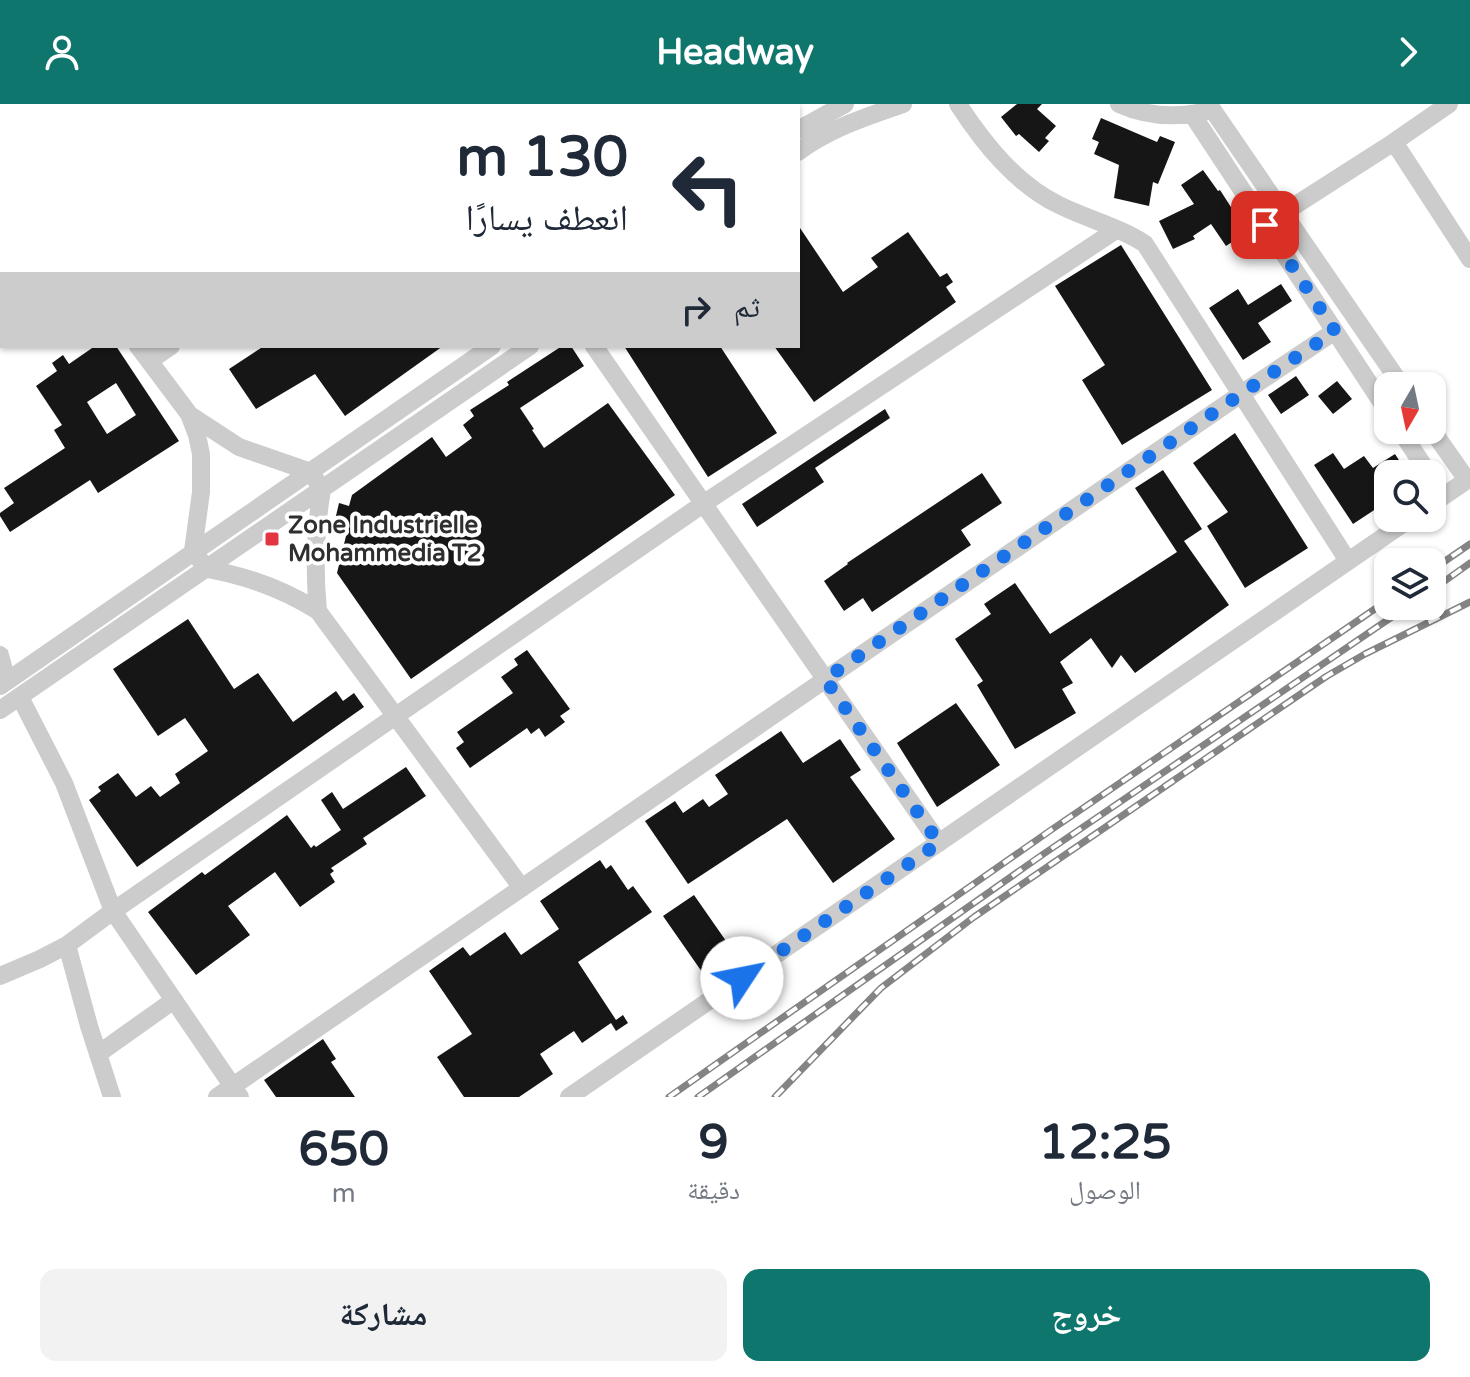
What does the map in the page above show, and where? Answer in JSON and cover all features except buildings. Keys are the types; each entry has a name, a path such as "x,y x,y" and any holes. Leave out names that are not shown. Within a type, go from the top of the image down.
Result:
{"lane":[{"path":"800,129 845,104"},
{"path":"800,151 839,127 903,104"},
{"path":"958,104 995,153 1033,190 1058,205 1145,244 1348,561"},
{"path":"1119,104 1166,116 1192,114 1218,106 1284,213 1392,372"},
{"path":"1265,225 1449,104"},
{"path":"1192,114 1374,391"},
{"path":"1394,142 1470,259"},
{"path":"0,976 67,945 703,504 1116,230"},
{"path":"20,697 64,783 113,911 174,1000 230,1093 825,679 1335,331"},
{"path":"164,348 144,354 189,414 197,435 202,473 193,551 207,569 267,585 318,611 522,888"},
{"path":"0,655 4,683 489,348"},
{"path":"0,710 527,348"},
{"path":"595,348 939,843"},
{"path":"189,414 239,447 311,472 322,490 315,538 318,611"},
{"path":"1442,444 1468,479 1446,494"},
{"path":"569,1097 1390,532"},
{"path":"67,945 112,1097"},
{"path":"98,1054 174,1000"}],"railway":[{"path":"1446,560 1470,544"},
{"path":"1446,580 1470,563"},
{"path":"1164,787 1327,676 1470,602"},
{"path":"669,1097 1374,610"},
{"path":"698,1097 1042,855 1387,620"},
{"path":"775,1097 881,988 974,917 1173,781"}],"place":[{"name":"Zone Industrielle Mohammedia T2","path":"272,539"}],"route":[{"path":"742,978 939,843 825,679 1335,331 1265,225"}]}
